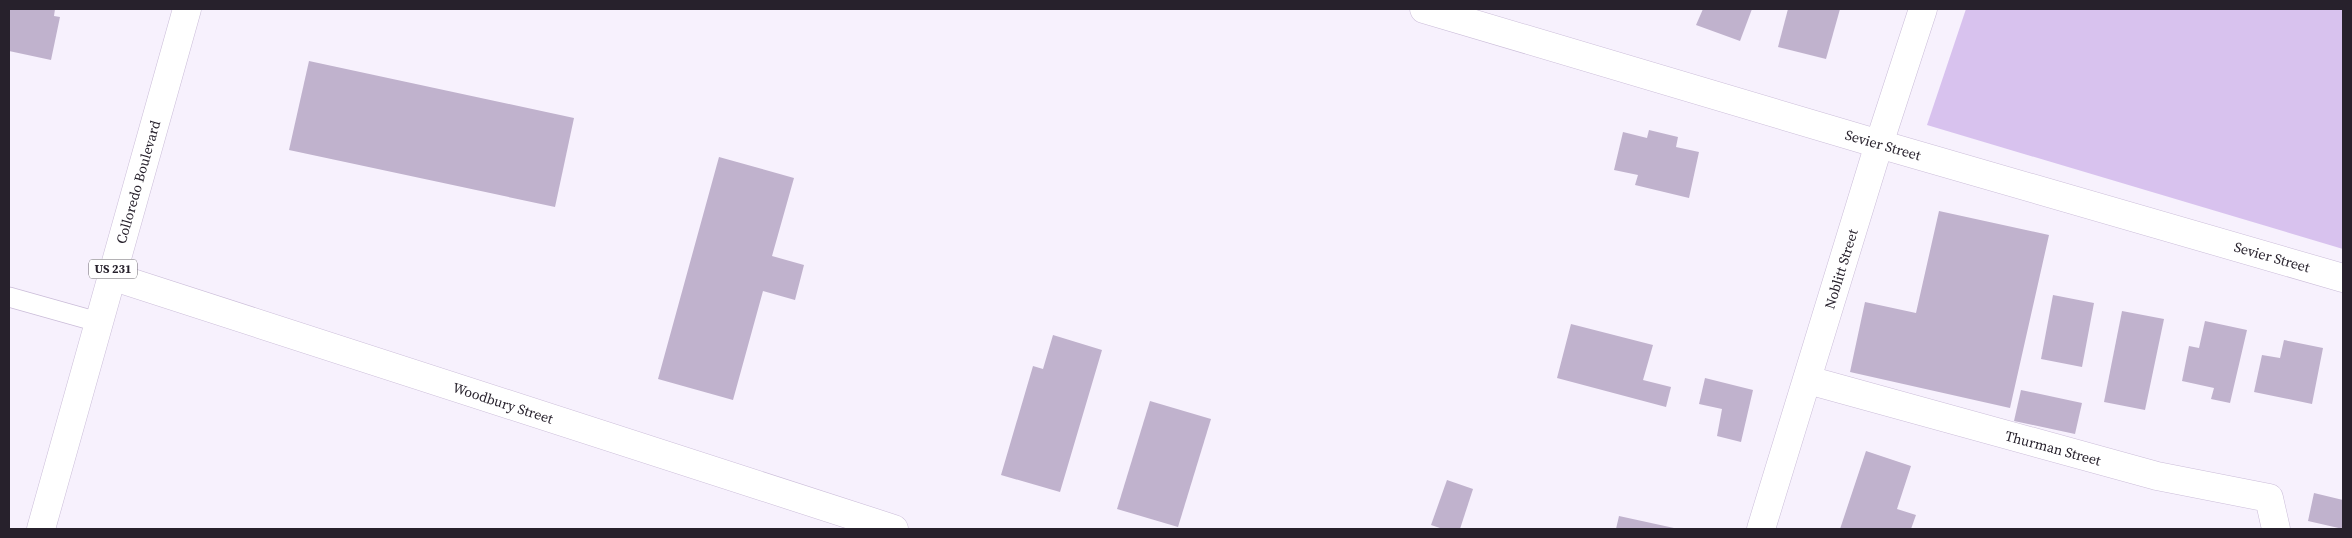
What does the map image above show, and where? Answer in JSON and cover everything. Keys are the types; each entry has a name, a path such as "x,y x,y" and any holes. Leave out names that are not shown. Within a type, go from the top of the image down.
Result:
{"main road":[{"name":"Colloredo Boulevard","path":"41,529 187,9"},
{"name":"Sevier Street","path":"1424,9 1879,144 2343,278"},
{"name":"Noblitt Street","path":"1761,529 1879,144 1923,9"},
{"name":"Woodbury Street","path":"111,276 894,529"},
{"name":"Thurman Street","path":"1808,380 2156,476 2269,498 2276,529"}],"lane":[{"path":"9,297 98,322"}],"shaded area":[{"path":"1966,9 2343,9 2343,249 1927,125"}],"building":[{"path":"9,9 55,9 54,16 60,17 51,60 9,51"},
{"path":"1703,9 1752,9 1740,41 1696,25"},
{"path":"1788,9 1840,9 1826,59 1778,47"},
{"path":"309,61 574,118 555,207 289,150"},
{"path":"1649,130 1678,137 1676,147 1699,152 1689,198 1635,185 1638,175 1614,170 1623,132 1647,138"},
{"path":"719,157 794,178 772,256 804,265 795,300 763,291 733,400 658,379"},
{"path":"1939,211 2049,235 2010,408 1850,372 1865,302 1916,313"},
{"path":"2053,295 2094,303 2082,367 2041,359"},
{"path":"2122,311 2164,319 2145,410 2104,402"},
{"path":"2205,321 2247,330 2230,403 2211,399 2214,388 2182,381 2189,346 2199,348"},
{"path":"1571,324 1653,345 1643,380 1671,387 1666,407 1557,378"},
{"path":"1053,335 1102,350 1060,492 1001,475 1033,366 1043,369"},
{"path":"2284,340 2323,348 2312,404 2254,392 2262,355 2280,358"},
{"path":"1705,378 1753,390 1741,442 1717,436 1722,409 1699,404"},
{"path":"2021,390 2082,403 2075,434 2014,421"},
{"path":"1150,401 1211,419 1178,527 1117,509"},
{"path":"1866,451 1911,466 1897,509 1916,515 1911,529 1840,529"},
{"path":"1447,480 1473,489 1460,529 1443,529 1431,525"},
{"path":"2314,493 2343,500 2343,529 2308,521"},
{"path":"1619,516 1674,528 1674,529 1616,529"}]}
